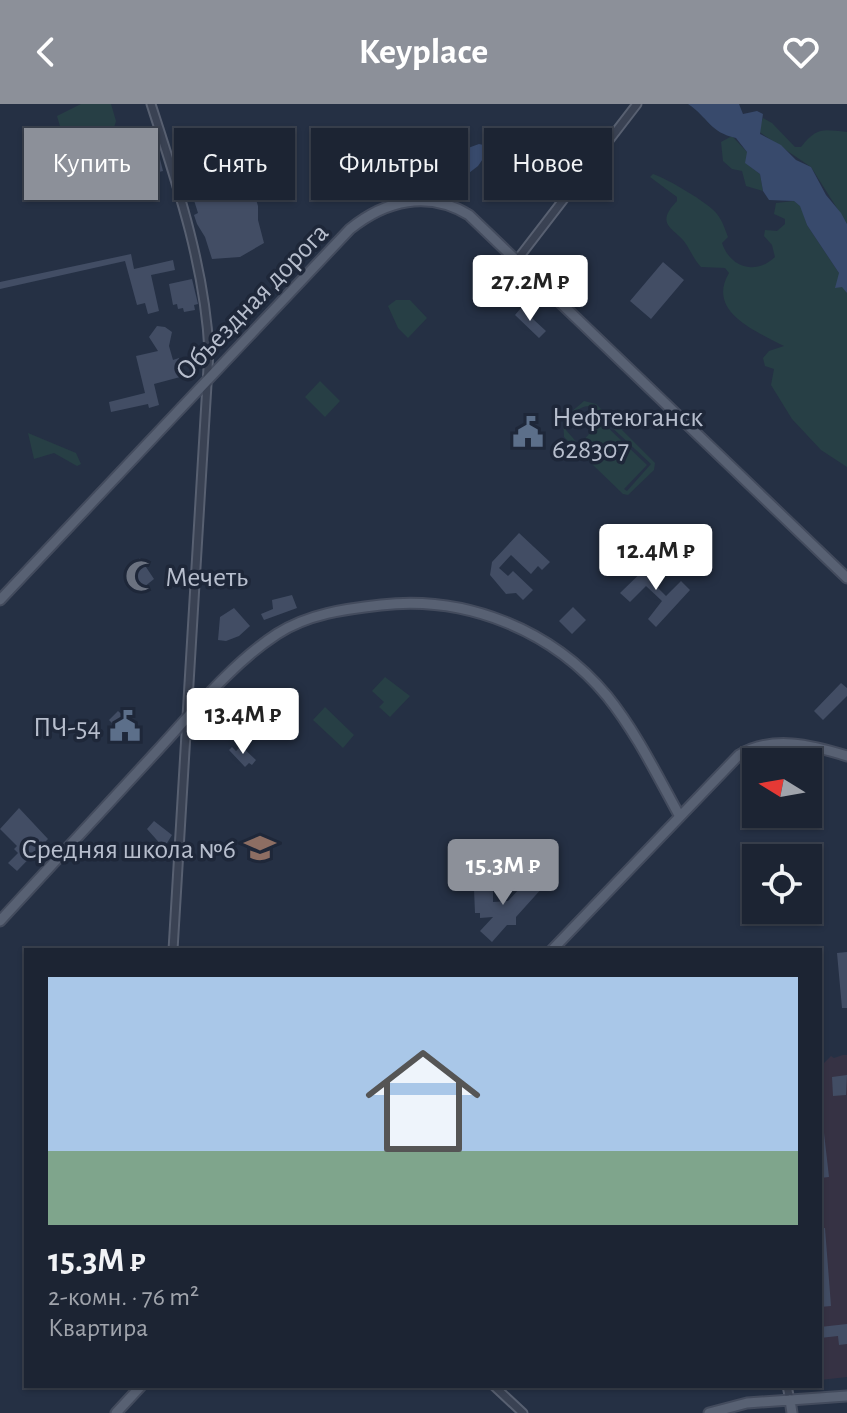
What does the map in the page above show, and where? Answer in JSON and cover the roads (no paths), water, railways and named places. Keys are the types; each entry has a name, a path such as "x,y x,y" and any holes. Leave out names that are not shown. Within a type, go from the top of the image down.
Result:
{"main road":[{"name":"Объездная дорога","path":"0,600 350,229 372,214 397,203 434,201 459,209 517,260 847,578"},
{"path":"0,921 187,718 262,646 297,624 327,614 372,606 408,603 451,606 512,624 545,642 578,667 622,717 679,815"},
{"path":"554,948 727,765 749,749 790,744 847,756"},
{"path":"116,1413 139,1388"},
{"path":"709,1413 747,1403 847,1396"},
{"path":"790,1400 792,1413"}],"street":[{"path":"151,104 197,263 208,329 173,948"},
{"path":"517,260 637,104"},
{"path":"496,1388 523,1413"},
{"path":"787,1388 790,1400"}],"water":[{"path":"688,104 739,104 743,114 757,111 763,114 760,134 811,167 847,224 847,293 842,287 835,288 839,273 807,225 800,206 794,201 769,200 763,191 760,174 745,163 747,152 736,138 714,128"},
{"path":"484,145 484,157 468,174 468,148"}],"place":[{"name":"Нефтеюганск 628307","path":"528,432"},
{"name":"Мечеть","path":"141,576"},
{"name":"ПЧ-54","path":"125,726"},
{"name":"Средняя школа №6","path":"260,848"}]}
